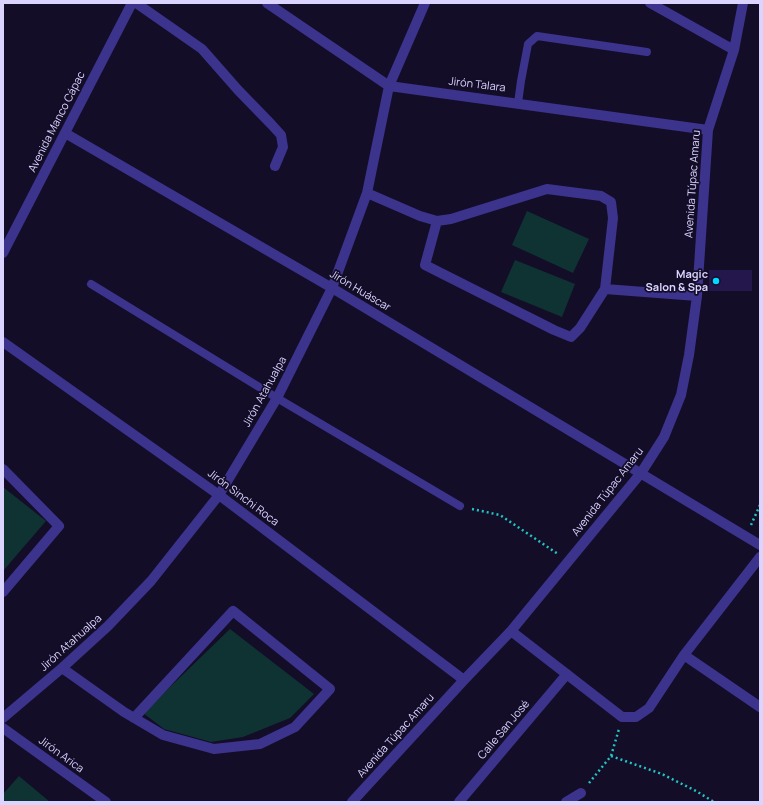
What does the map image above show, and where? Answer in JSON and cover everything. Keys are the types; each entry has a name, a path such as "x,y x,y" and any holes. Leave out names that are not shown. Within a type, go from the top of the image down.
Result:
{"street":[{"name":"Avenida Manco Cápac","path":"3,253 132,3"},
{"path":"136,3 202,49 238,90 281,135 284,147 275,166"},
{"name":"Jirón Talara","path":"267,3 389,86 708,130"},
{"name":"Jirón Atahualpa","path":"3,718 62,668 108,626 151,581 220,495 277,398 332,288 367,193 389,86 425,3"},
{"path":"650,3 734,50"},
{"name":"Avenida Túpac Amaru","path":"352,802 511,631 641,473 664,437 681,395 689,354 697,296 708,130 734,50 743,3"},
{"name":"Jirón Huáscar","path":"65,133 332,288 760,545"},
{"path":"367,193 420,216 438,221 451,219 547,189 601,196 611,202 613,218 605,290 580,328 571,337 554,330 425,265 438,221"},
{"path":"605,290 697,296"},
{"name":"Jirón Sinchi Roca","path":"3,342 220,495 464,680"},
{"path":"3,469 59,526 3,592"},
{"path":"511,631 622,717 636,717 649,708 684,655 760,557"},
{"path":"62,668 124,712 134,718 163,735 214,749 260,744 295,727 330,689 233,611 134,718"},
{"path":"684,655 760,707"},
{"name":"Calle San José","path":"459,802 567,674"},
{"name":"Jirón Arica","path":"3,728 106,802"},
{"path":"566,802 581,794"}],"lane":[{"path":"518,103 528,44 538,36 647,52"},
{"path":"91,284 277,398 460,506"}],"path":[{"path":"460,506 500,515 569,561"},
{"path":"746,536 760,506"},
{"path":"581,794 611,756 622,717"},
{"path":"611,756 662,774 714,802"}],"green space":[{"path":"527,211 589,239 573,273 512,245"},
{"path":"515,260 575,284 562,317 501,292"},
{"path":"3,487 46,521 3,571"},
{"path":"230,629 314,694 290,718 243,737 211,742 164,729 143,713"},
{"path":"19,776 50,802 3,802 3,794"}],"building":[{"path":"709,270 752,270 752,291 709,291"}],"place":[{"name":"Magic Salon & Spa","path":"716,281"}]}
